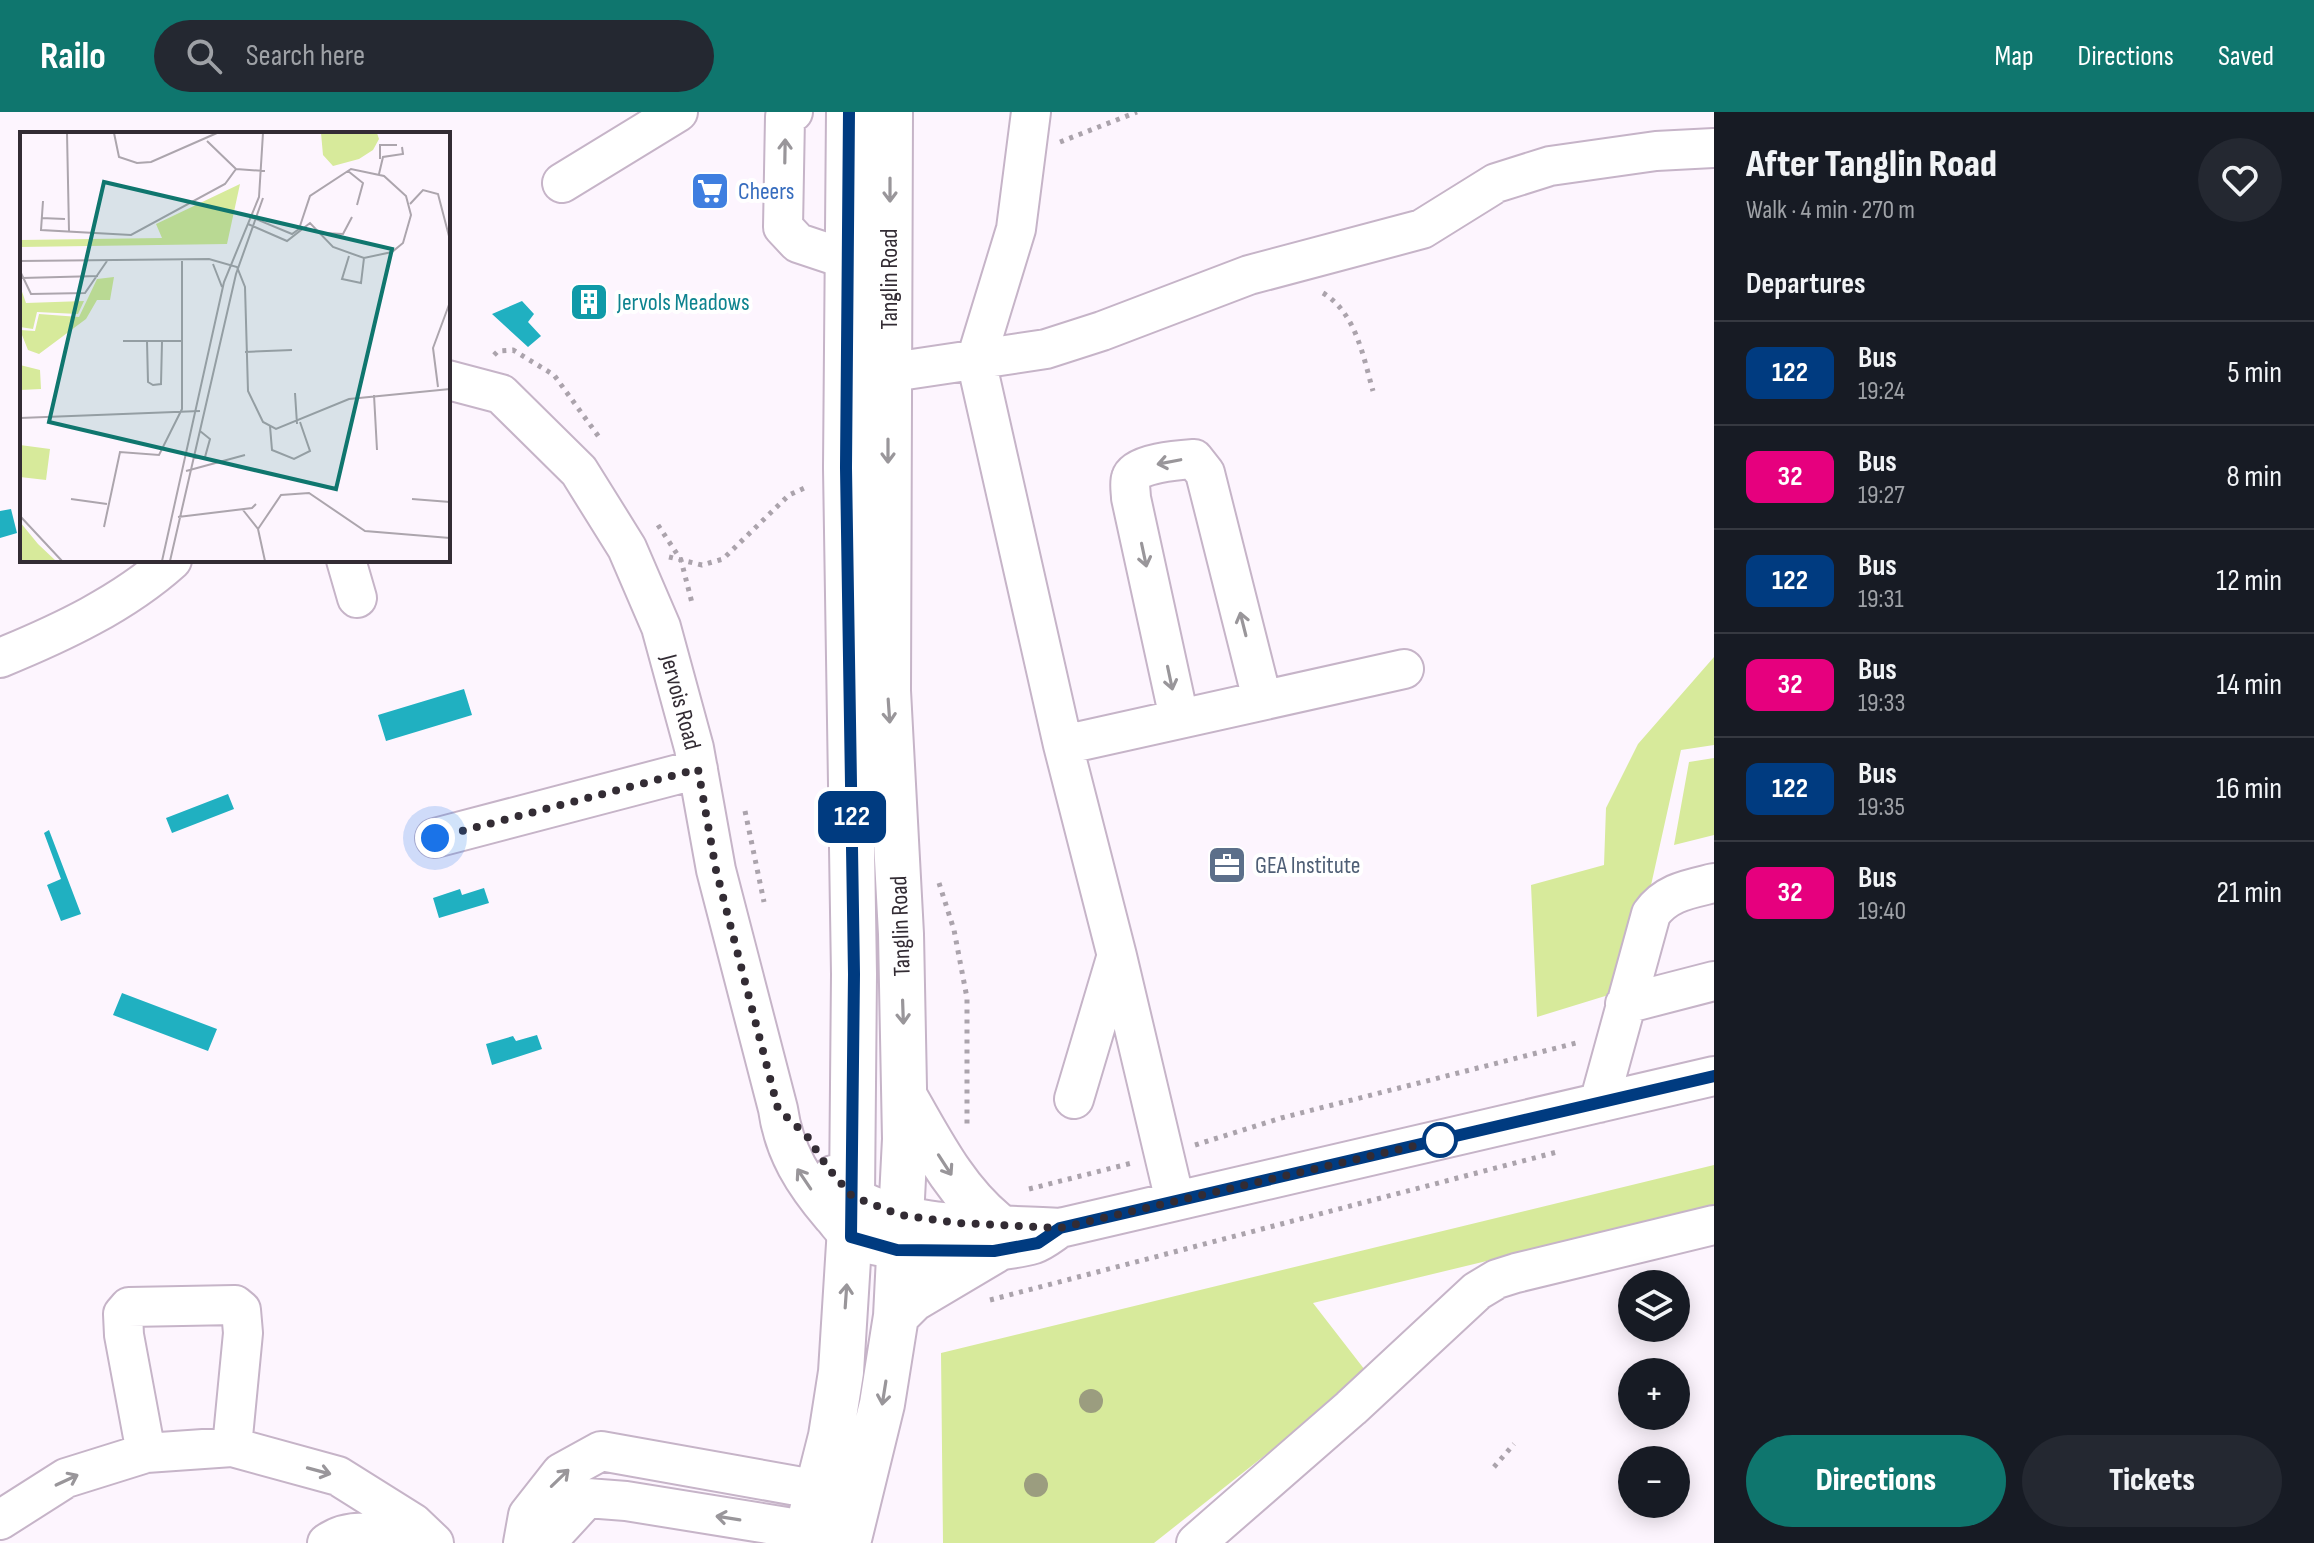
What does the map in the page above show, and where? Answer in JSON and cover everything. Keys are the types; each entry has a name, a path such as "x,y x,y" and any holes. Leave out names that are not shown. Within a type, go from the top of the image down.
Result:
{"main road":[{"name":"Tanglin Road","path":"821,1515 882,1404 896,1316 906,1099 894,781 868,376 849,260 849,112"},
{"name":"Tanglin Road","path":"821,1515 841,1372 851,1217 854,974 846,468 868,376 890,112"},
{"path":"896,1316 913,1299 994,1237 906,1099"},
{"name":"Tanglin Road","path":"821,1515 848,1543"}],"street":[{"path":"562,183 678,112"},
{"path":"793,112 785,117 783,227 798,243 849,260"},
{"path":"1031,112 1016,229 976,360 1063,745 1175,1201"},
{"path":"868,376 1046,349 1249,275 1422,229 1496,183 1550,166 1656,151 1714,148"},
{"name":"Jervois Road","path":"452,371 501,394 579,471 627,548 661,627 698,769 716,870 778,1109 781,1134 794,1164 812,1191 851,1217"},
{"path":"1179,718 1131,488 1131,478 1137,470 1172,461 1194,459 1205,473 1262,699"},
{"path":"0,658 49,638 143,586 170,562"},
{"path":"347,562 357,598"},
{"path":"1063,745 1404,669"},
{"path":"435,838 698,769"},
{"path":"1599,1103 1651,914 1659,901 1677,892 1714,883"},
{"path":"1074,1099 1117,956"},
{"path":"1621,1018 1714,981"},
{"path":"851,1217 898,1232 958,1223 994,1237 1038,1243 1060,1228 1714,1076"},
{"path":"1196,1543 1351,1408 1477,1291 1497,1279 1516,1273 1714,1225"},
{"path":"146,1453 124,1335 123,1314 129,1307 235,1305 241,1310 243,1333 232,1447"},
{"path":"0,1520 66,1478 146,1453 232,1447 338,1476 413,1523 434,1543"},
{"path":"523,1543 528,1515 561,1473 601,1451 821,1515"},
{"path":"552,1543 553,1535 587,1498 821,1515"},
{"path":"327,1543 337,1536 379,1532 414,1543"}],"path":[{"path":"1026,155 1137,112"},
{"path":"1356,333 1373,391"},
{"path":"627,548 691,564 713,564 731,552 789,495 846,468"},
{"path":"937,877 954,930 967,998 966,1136"},
{"path":"1025,1190 1164,1155 1621,1018"},
{"path":"978,1303 1565,1150"},
{"path":"1494,1467 1514,1444"}],"green space":[{"path":"1714,657 1714,745 1681,750 1628,989 1537,1017 1531,885 1604,865 1606,808 1638,744"},
{"path":"1714,758 1714,835 1674,845 1689,762"},
{"path":"1714,1165 1714,1206 1313,1303 1368,1374 1154,1543 943,1543 941,1353"}],"water":[{"path":"522,301 534,314 528,322 541,336 528,347 492,314"},
{"path":"11,509 17,533 0,538 0,511"},
{"path":"464,689 472,715 386,741 378,715"},
{"path":"228,794 234,809 172,833 166,818"},
{"path":"49,830 81,914 61,921 47,885 61,879 44,833"},
{"path":"484,888 489,903 439,918 433,898 460,889 462,895"},
{"path":"122,993 217,1029 208,1051 113,1015"},
{"path":"537,1035 542,1049 492,1065 486,1044 513,1036 516,1041"}],"bus line":[{"name":"122","path":"849,112 846,468 854,974 851,1237 897,1250 994,1251 1023,1247 1038,1243 1060,1228 1714,1076"}],"place":[{"name":"Cheers","path":"710,191"},
{"name":"Jervols Meadows","path":"589,302"},
{"name":"GEA Institute","path":"1227,865"}],"route":[{"path":"435,838 698,769 716,870 778,1109 807,1136 852,1196 900,1215 958,1223 1060,1228 1440,1140"}]}
